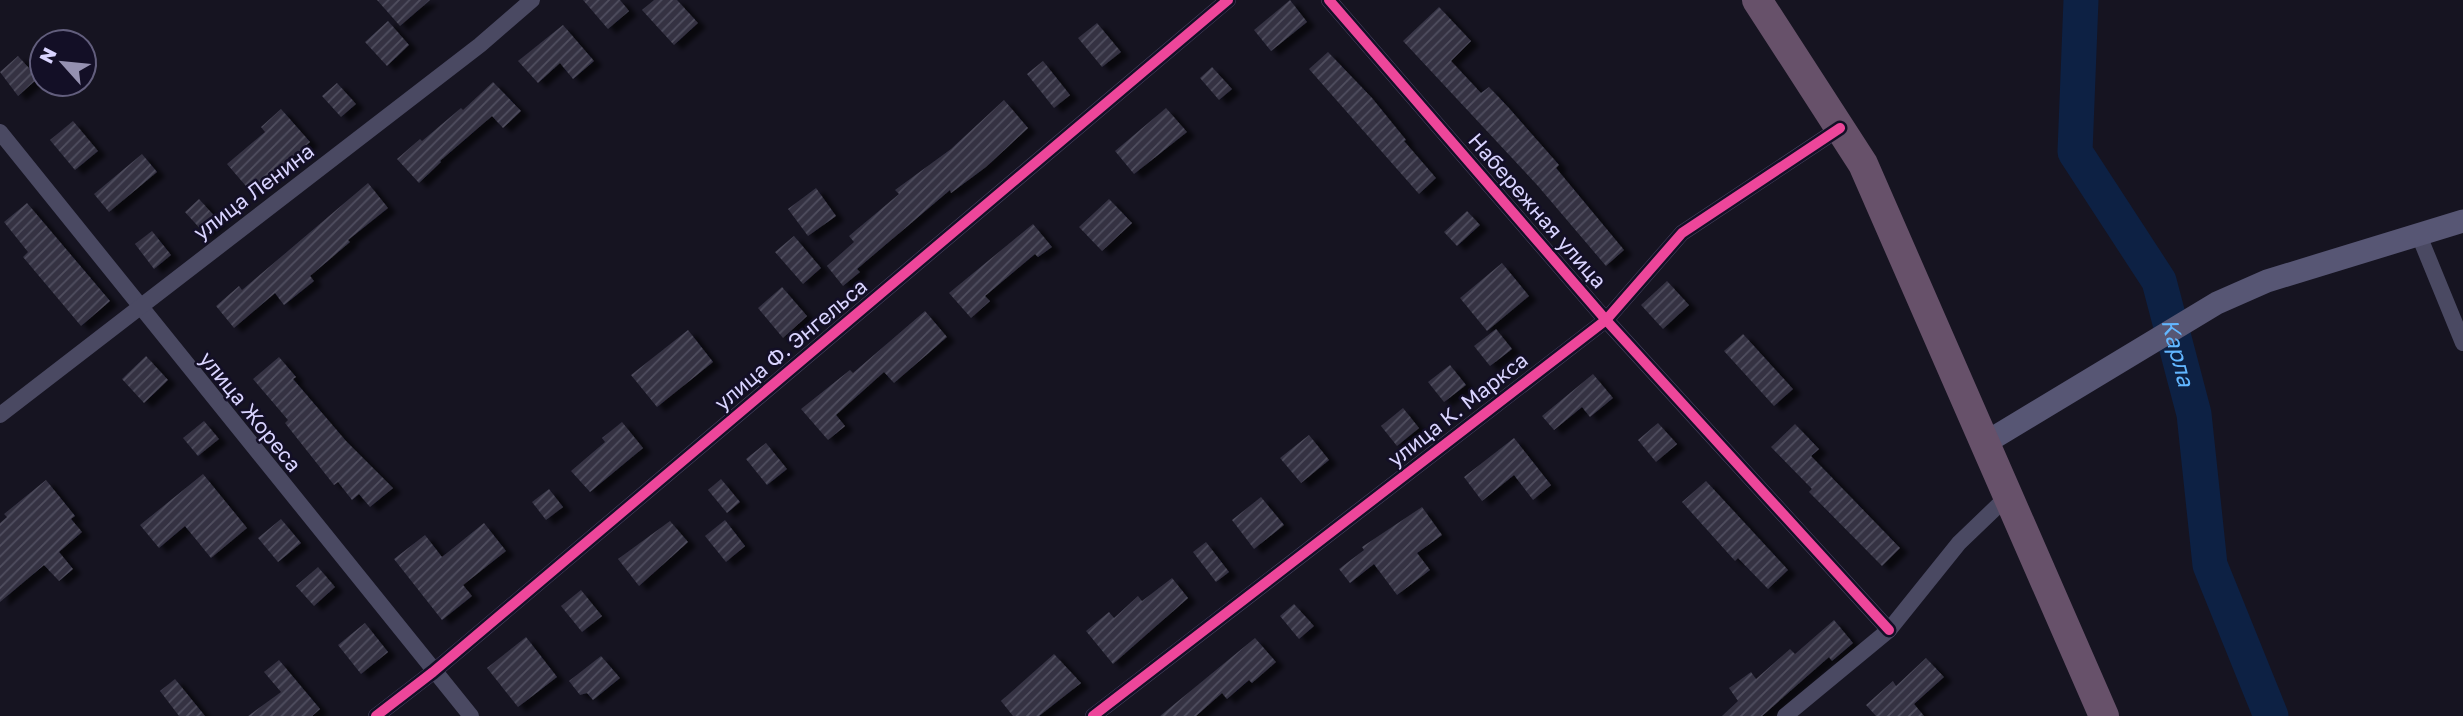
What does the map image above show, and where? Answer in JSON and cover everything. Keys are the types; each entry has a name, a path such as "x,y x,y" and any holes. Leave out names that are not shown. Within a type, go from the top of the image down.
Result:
{"highway":[{"path":"1757,0 1863,164 2010,495 2104,716"}],"street":[{"name":"улица Ленина","path":"0,415 480,45 532,0"},
{"name":"улица Ф. Энгельса","path":"376,716 433,672 1228,0"},
{"name":"Набережная улица","path":"1329,0 1606,320 1889,630"},
{"name":"улица К. Маркса","path":"1093,716 1606,320 1682,233 1840,128"},
{"name":"улица Жореса","path":"0,132 471,716"},
{"path":"1985,443 2083,381 2217,303 2267,281 2463,221"},
{"path":"2418,233 2463,343"},
{"path":"1785,716 1889,630 1959,543 2010,495"}],"building":[{"path":"377,0 430,0 400,26"},
{"path":"583,0 620,0 629,11 608,29"},
{"path":"654,0 677,0 698,23 674,45 642,10"},
{"path":"1290,0 1307,22 1271,51 1254,30"},
{"path":"1439,7 1471,41 1451,61 1481,93 1489,87 1508,107 1559,165 1556,168 1624,250 1606,266 1538,186 1403,41"},
{"path":"388,21 409,45 387,66 365,42"},
{"path":"1097,23 1121,52 1102,67 1078,38"},
{"path":"563,25 594,61 573,79 560,63 538,83 518,61"},
{"path":"1328,52 1372,98 1436,178 1419,194 1309,69"},
{"path":"18,56 28,67 28,87 18,96 0,72"},
{"path":"1043,61 1070,95 1054,108 1027,74"},
{"path":"1212,67 1232,89 1219,100 1200,78"},
{"path":"493,82 521,111 503,128 492,116 419,183 397,159 461,108 463,110"},
{"path":"337,83 356,104 341,117 322,96"},
{"path":"1004,100 1028,128 986,167 951,193 950,190 857,269 860,272 843,286 827,266 854,242 849,236 899,194 895,190 951,149"},
{"path":"1166,108 1187,132 1134,174 1115,151"},
{"path":"281,109 310,142 251,192 227,164 265,132 261,127"},
{"path":"73,121 98,151 75,170 50,140"},
{"path":"142,154 157,172 109,212 94,194"},
{"path":"368,183 388,208 348,240 350,242 310,276 314,281 284,305 275,293 234,328 216,306 239,286 242,290"},
{"path":"816,188 836,216 808,236 788,209"},
{"path":"199,199 218,220 204,233 185,212"},
{"path":"1109,199 1132,223 1102,251 1079,227"},
{"path":"27,203 110,301 81,326 23,257 28,252 4,222"},
{"path":"1467,211 1480,225 1457,246 1444,232"},
{"path":"1033,224 1052,247 1038,257 1035,254 985,296 990,301 971,318 949,293"},
{"path":"152,231 171,255 154,269 135,244"},
{"path":"794,236 821,268 803,284 775,252"},
{"path":"1502,263 1529,296 1487,331 1460,298"},
{"path":"1667,281 1689,305 1663,329 1641,305"},
{"path":"782,287 807,316 783,338 758,308"},
{"path":"925,311 947,337 894,383 884,372 836,415 845,426 828,440 801,409 850,370 853,373"},
{"path":"1496,329 1512,349 1490,366 1474,346"},
{"path":"688,330 713,362 657,407 631,375"},
{"path":"1743,334 1793,389 1774,406 1724,351"},
{"path":"146,356 168,380 144,403 122,379"},
{"path":"279,357 296,377 293,379 346,441 393,488 370,507 359,494 352,500 338,482 334,485 285,423 288,420 253,379"},
{"path":"1450,365 1466,385 1444,402 1428,382"},
{"path":"1593,374 1613,398 1590,417 1582,407 1554,430 1542,416"},
{"path":"1403,408 1419,428 1397,446 1381,426"},
{"path":"204,421 219,439 198,456 183,438"},
{"path":"622,422 643,448 590,492 571,471 605,442 602,438"},
{"path":"1658,423 1677,444 1656,462 1638,440"},
{"path":"1795,424 1819,449 1811,456 1900,548 1882,566 1809,492 1812,489 1771,447"},
{"path":"1309,435 1329,460 1301,483 1280,458"},
{"path":"1514,438 1551,485 1533,500 1514,475 1482,501 1464,477"},
{"path":"766,443 787,469 767,485 746,459"},
{"path":"203,474 247,528 211,558 185,526 159,548 140,525"},
{"path":"721,479 740,502 727,513 708,490"},
{"path":"46,480 75,516 71,519 82,532 59,552 73,569 59,581 44,565 0,602 0,523 7,517 4,514"},
{"path":"1706,481 1788,570 1768,589 1738,558 1735,561 1682,502"},
{"path":"549,489 563,507 546,520 532,502"},
{"path":"1261,497 1284,525 1254,549 1232,520"},
{"path":"1422,507 1442,535 1417,553 1430,570 1397,595 1374,564 1350,583 1339,569 1364,550 1362,547"},
{"path":"281,519 301,543 278,562 258,538"},
{"path":"725,520 745,546 726,562 705,536"},
{"path":"670,521 688,542 639,586 618,559"},
{"path":"484,523 506,551 463,585 472,596 442,620 394,559 425,535 442,557"},
{"path":"1206,542 1229,572 1216,582 1193,552"},
{"path":"318,567 335,587 314,606 296,586"},
{"path":"1172,578 1188,598 1113,664 1086,631 1109,612 1114,618 1138,596 1142,601"},
{"path":"581,590 602,616 582,632 561,606"},
{"path":"1294,604 1314,626 1299,639 1280,616"},
{"path":"1834,620 1853,643 1832,661 1829,657 1762,716 1722,716 1738,701 1729,688 1751,672 1756,679 1790,649 1795,654"},
{"path":"365,623 388,652 361,674 338,645"},
{"path":"526,637 557,677 518,707 487,668"},
{"path":"1255,638 1276,662 1252,683 1249,680 1227,699 1222,693 1196,716 1160,716"},
{"path":"1054,654 1081,683 1039,716 1013,716 1001,701"},
{"path":"601,656 620,678 593,700 587,693 580,695 569,681"},
{"path":"1926,658 1944,677 1914,704 1924,716 1876,716 1866,705 1893,681 1896,686"},
{"path":"279,660 320,709 312,716 248,716 281,692 264,672"},
{"path":"175,679 205,716 179,716 160,691"}],"waterway":[{"name":"Карла","path":"2081,0 2075,152 2159,281 2194,414 2210,565 2271,716"}],"cycle path":[{"path":"376,716 433,672 1228,0"},
{"path":"1329,0 1606,320 1889,630"},
{"path":"1093,716 1606,320 1682,233 1840,128"}]}
